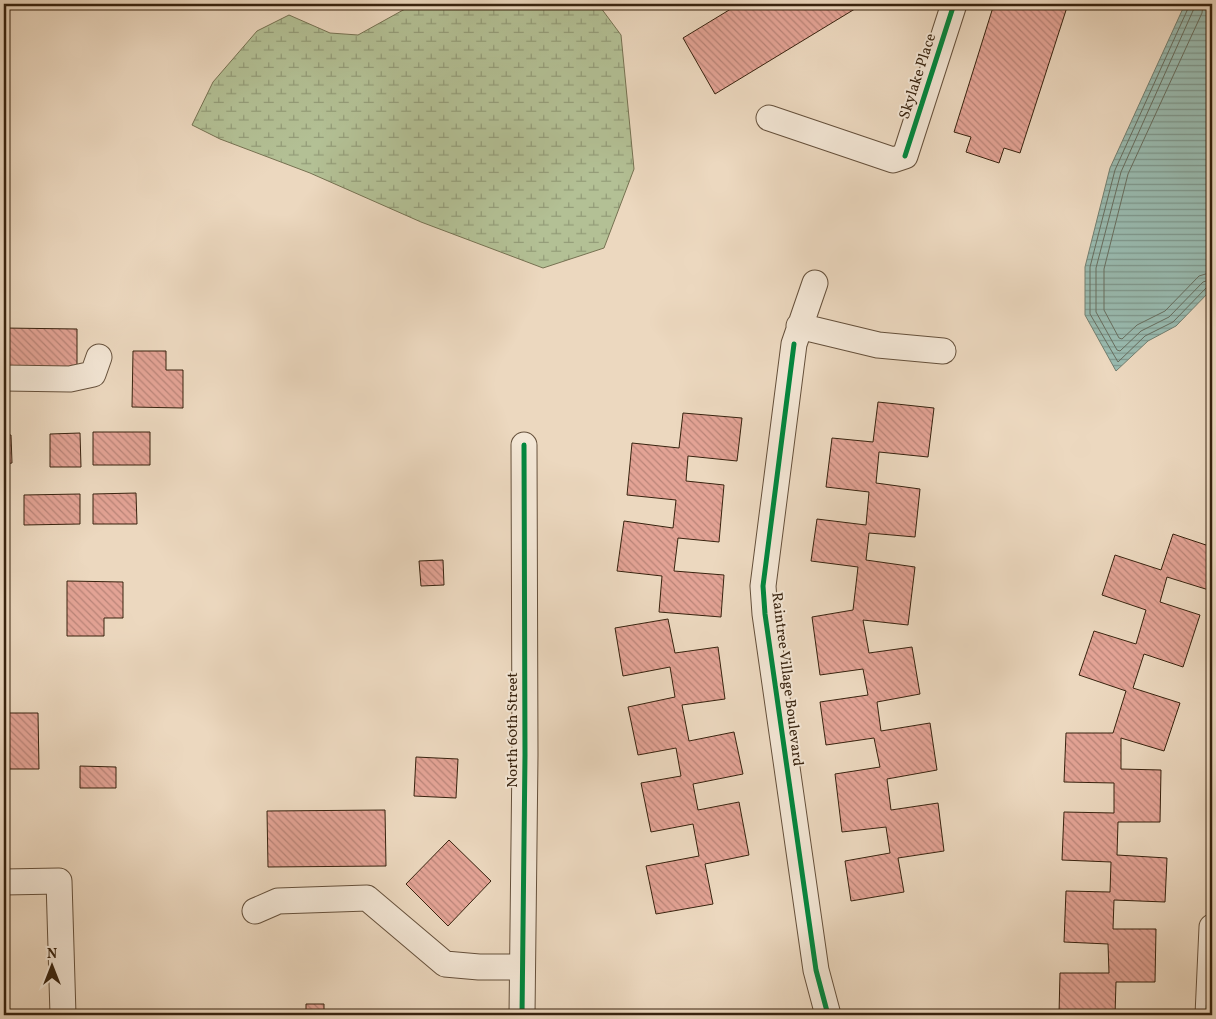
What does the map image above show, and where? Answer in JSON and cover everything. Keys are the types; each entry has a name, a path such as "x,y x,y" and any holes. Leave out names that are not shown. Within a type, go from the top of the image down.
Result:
{"street":[{"name":"Skylake Place","path":"769,118 893,160 905,156 954,4"},
{"name":"Raintree Village Boulevard","path":"815,283 797,335 763,586 764,614 814,960 828,1015"},
{"path":"797,335 943,351"},
{"path":"4,378 70,379 93,374 99,356"},
{"name":"North 60th Street","path":"522,1015 524,445"},
{"path":"4,882 59,881 63,1015"},
{"path":"255,912 278,901 367,898 445,964 478,967 522,967"},
{"path":"1208,1015 1212,927"}],"green space":[{"path":"414,4 598,4 621,35 634,169 604,248 543,268 421,222 310,173 220,139 192,125 213,82 257,31 289,15 330,33 358,35"}],"water":[{"path":"1185,4 1212,4 1212,289 1176,326 1148,341 1116,371 1085,315 1085,267 1110,168"}],"building":[{"path":"739,4 863,4 715,94 683,38"},
{"path":"994,4 1068,4 1020,153 1004,148 999,163 966,152 971,137 954,132"},
{"path":"4,328 77,329 77,371 4,370"},
{"path":"133,351 166,351 166,370 183,370 183,408 132,407"},
{"path":"878,402 934,408 928,457 879,452 876,483 920,489 915,537 869,533 866,560 915,567 908,625 863,620 869,653 912,647 920,694 877,702 881,731 930,723 937,770 887,779 891,810 938,803 944,851 898,858 904,892 851,901 845,861 890,853 886,827 842,832 835,774 880,767 874,738 826,745 820,702 868,695 863,669 820,675 812,617 853,610 858,567 811,561 817,519 866,525 869,492 826,487 832,438 873,442"},
{"path":"683,413 742,418 737,461 688,456 686,481 724,485 719,542 678,538 674,571 724,575 721,617 659,612 662,576 617,571 624,521 673,528 676,500 627,495 632,443 679,448"},
{"path":"93,432 150,432 150,465 93,465"},
{"path":"80,433 81,467 50,467 50,434"},
{"path":"4,435 11,435 12,463 4,464"},
{"path":"136,493 137,524 93,524 93,494"},
{"path":"80,494 80,524 24,525 24,495"},
{"path":"1173,534 1212,547 1212,591 1167,577 1160,602 1200,615 1183,667 1144,654 1133,688 1180,703 1164,751 1121,738 1121,769 1161,770 1160,822 1118,822 1117,855 1167,858 1165,902 1114,900 1113,929 1156,929 1155,982 1116,982 1115,1015 1059,1014 1060,973 1109,973 1108,944 1064,942 1066,891 1110,892 1111,862 1062,860 1064,812 1114,813 1114,783 1064,782 1066,733 1113,733 1126,691 1079,675 1094,631 1136,644 1146,610 1102,595 1115,555 1161,570"},
{"path":"443,560 444,585 421,586 419,561"},
{"path":"67,581 123,582 123,618 104,618 104,636 67,636"},
{"path":"668,619 675,653 718,647 725,699 682,705 689,741 734,732 743,774 693,784 698,810 739,802 749,855 705,864 713,904 656,914 646,866 699,856 693,824 651,832 641,783 681,776 676,748 638,755 628,707 675,697 670,667 623,676 615,628"},
{"path":"4,713 38,713 39,769 4,769"},
{"path":"416,757 458,759 456,798 414,796"},
{"path":"80,766 116,767 116,788 80,788"},
{"path":"385,810 386,866 268,867 267,811"},
{"path":"449,840 491,881 448,926 406,884"},
{"path":"306,1004 324,1004 324,1015 306,1015"}],"cycle path":[{"path":"905,156 954,4"},
{"path":"794,344 763,586 765,614 816,970 828,1015"},
{"path":"522,1015 525,755 524,445"},
{"path":"1208,1015 1212,927"}]}
